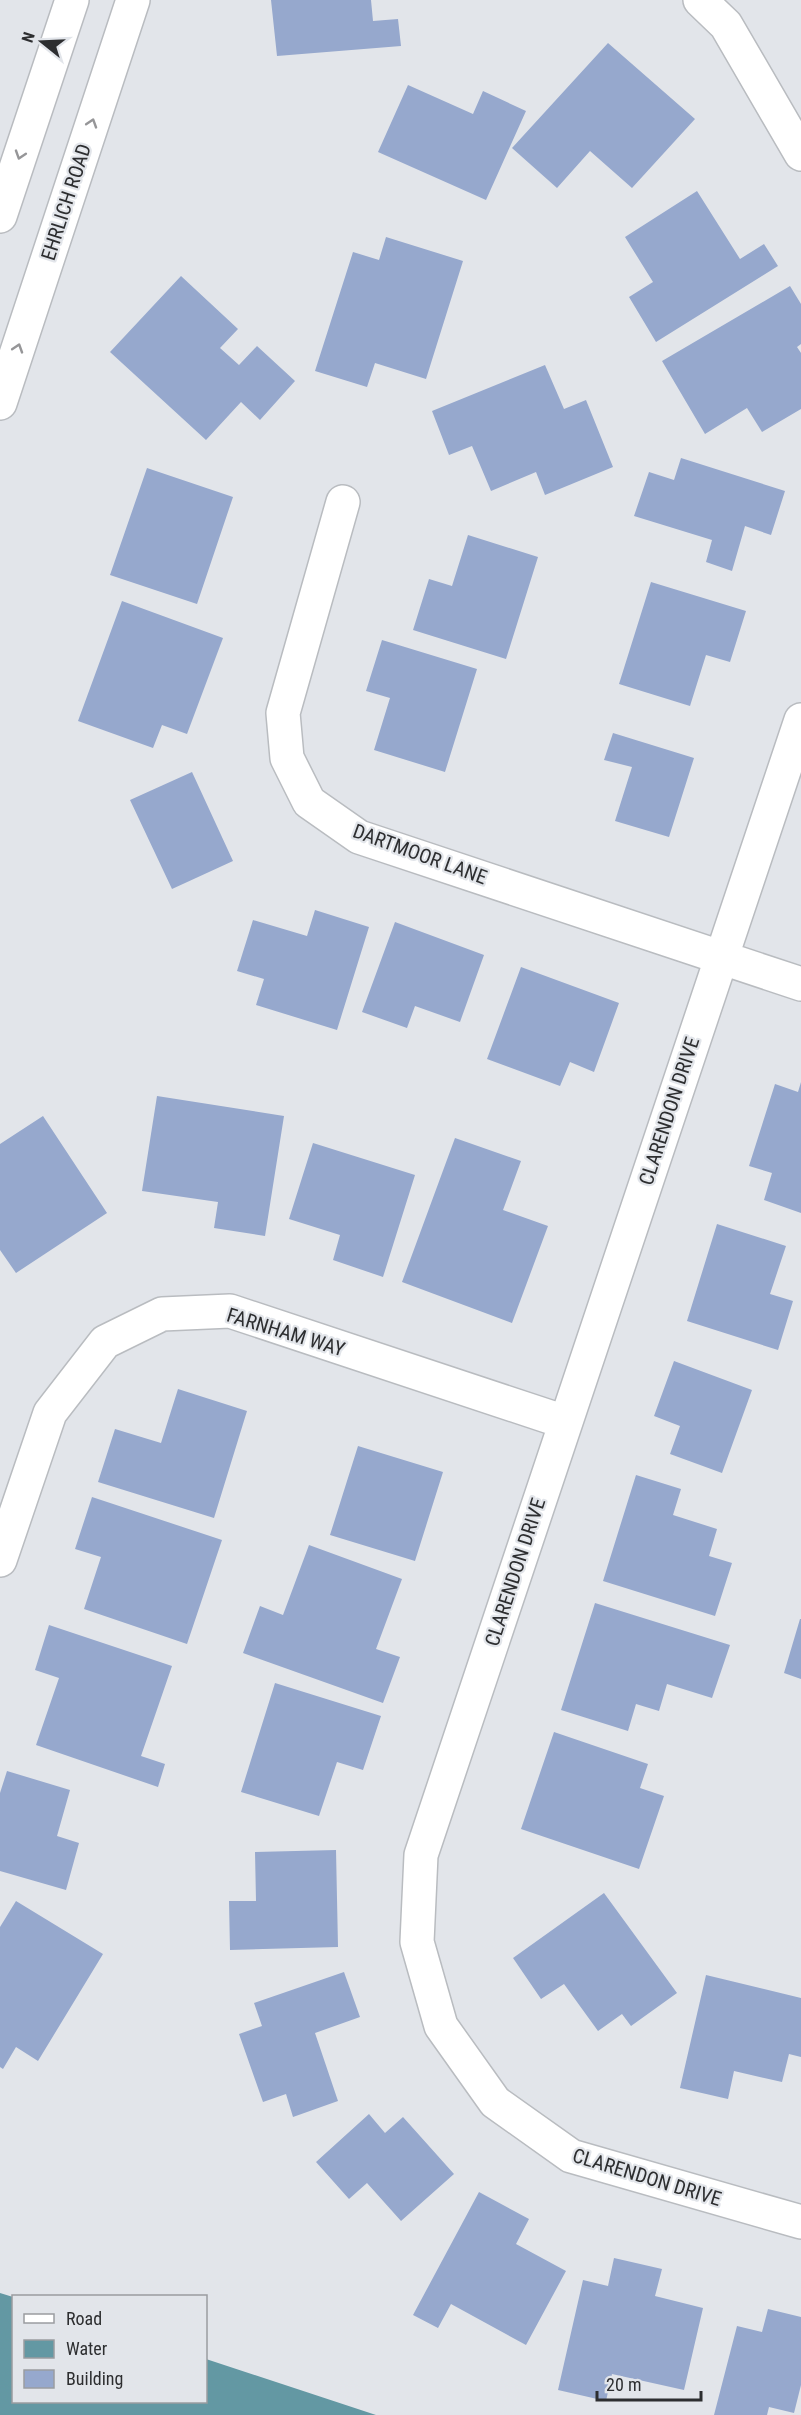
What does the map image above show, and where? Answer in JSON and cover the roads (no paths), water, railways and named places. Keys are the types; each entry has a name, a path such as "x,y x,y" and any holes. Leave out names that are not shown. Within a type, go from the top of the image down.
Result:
{"street":[{"path":"0,216 72,0"},
{"name":"EHRLICH ROAD","path":"0,403 133,0"},
{"path":"700,0 726,25 801,154"},
{"name":"DARTMOOR LANE","path":"343,502 283,713 286,758 309,802 359,837 801,984"},
{"name":"CLARENDON DRIVE","path":"801,720 421,1855 417,1942 441,2026 495,2103 571,2156 801,2222"},
{"name":"FARNHAM WAY","path":"0,1560 50,1413 105,1341 162,1314 230,1311 565,1422"}],"water":[{"path":"0,2293 12,2297 12,2403 207,2403 207,2359 376,2415 0,2415"}]}
